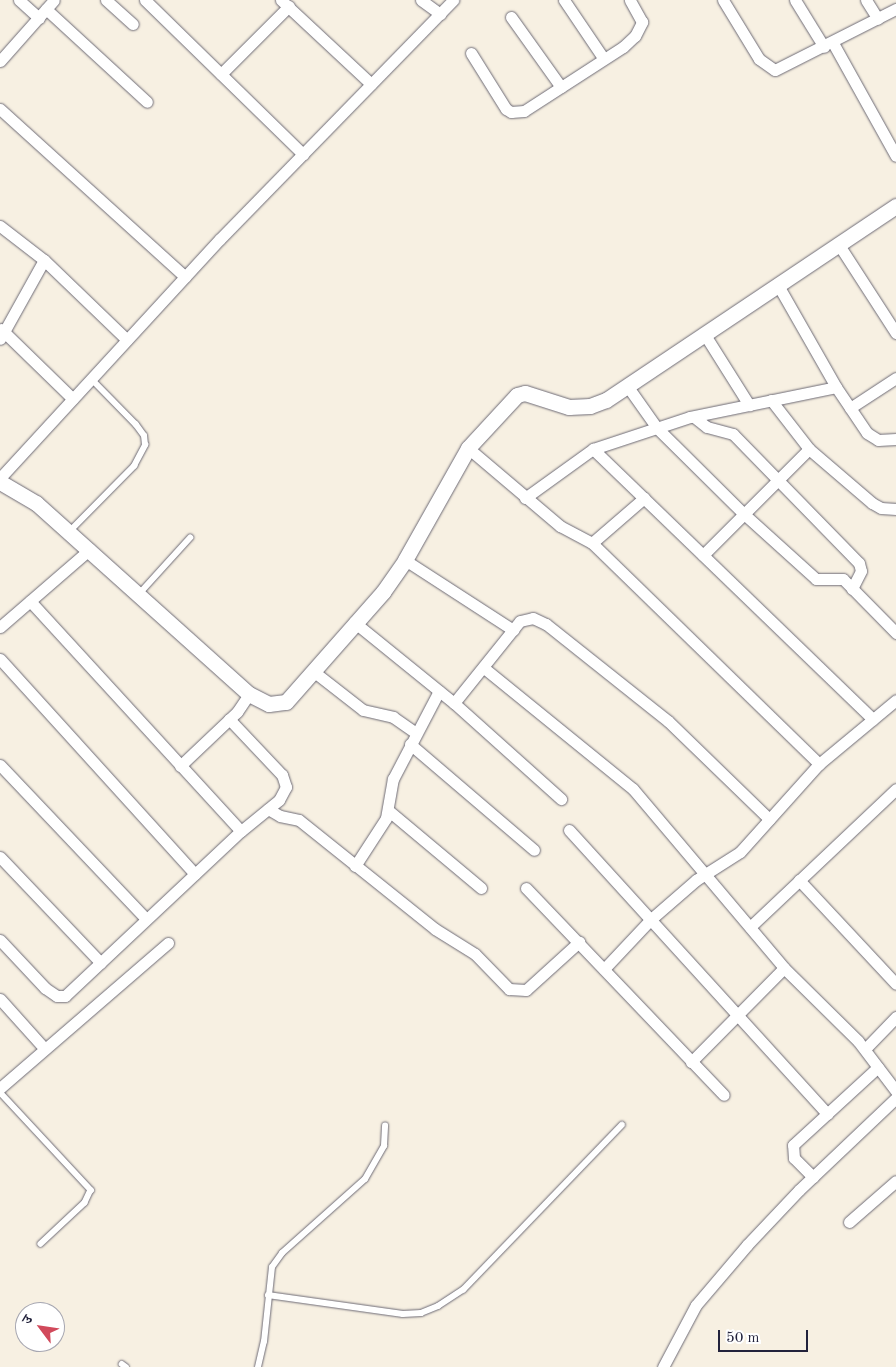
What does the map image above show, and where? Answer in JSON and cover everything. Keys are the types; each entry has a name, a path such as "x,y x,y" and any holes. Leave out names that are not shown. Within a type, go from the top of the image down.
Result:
{"street":[{"path":"19,0 42,14 147,102"},
{"path":"0,61 54,0"},
{"path":"106,0 133,24"},
{"path":"145,0 303,154"},
{"path":"421,0 440,14"},
{"path":"0,478 185,277 453,0"},
{"path":"564,0 604,59"},
{"path":"471,53 511,112 524,111 623,47 640,29 639,14 630,0"},
{"path":"723,0 759,60 769,69 782,69 878,19 894,14"},
{"path":"795,0 828,45 896,156"},
{"path":"866,0 878,19"},
{"path":"221,74 285,3 371,84"},
{"path":"511,17 561,87"},
{"path":"0,109 185,277"},
{"path":"0,482 36,503 90,549 249,694 269,704 286,702 314,672 354,622 383,592 405,560 468,448 516,395 525,393 563,406 590,406 628,387 779,287 896,206"},
{"path":"0,226 44,260 127,340"},
{"path":"839,244 896,333"},
{"path":"44,260 2,333 73,399"},
{"path":"779,287 836,387 867,433 878,440 896,439"},
{"path":"705,335 749,405"},
{"path":"850,408 896,378"},
{"path":"628,387 657,428 744,514 816,579 837,577 852,588 896,633"},
{"path":"525,498 593,449 694,416 836,387"},
{"path":"772,400 809,449 872,503 881,508 896,509"},
{"path":"694,416 707,427 733,434 859,563 861,571 852,588"},
{"path":"468,448 560,526 592,543 819,764"},
{"path":"593,449 873,719"},
{"path":"704,556 809,449"},
{"path":"592,543 644,498"},
{"path":"2,620 30,601 90,549"},
{"path":"405,560 513,630"},
{"path":"30,601 240,832"},
{"path":"454,704 513,630 527,618 546,624 668,721 769,820"},
{"path":"354,622 439,691 561,799"},
{"path":"0,659 195,874"},
{"path":"484,668 614,771 706,874 784,968 865,1049 896,1091"},
{"path":"314,672 363,710 399,720 416,733"},
{"path":"355,866 389,811 393,780 439,691"},
{"path":"180,766 243,706 249,694"},
{"path":"604,969 650,920 706,874 728,863 819,764 896,700"},
{"path":"0,940 45,988 57,996 72,991 146,919 284,794 285,782 229,719"},
{"path":"410,744 534,850"},
{"path":"0,765 146,919"},
{"path":"750,927 896,788"},
{"path":"268,809 280,816 299,820 435,929 476,954 509,989 526,990 579,942"},
{"path":"389,811 481,888"},
{"path":"569,830 827,1114"},
{"path":"0,857 101,963"},
{"path":"799,880 896,984"},
{"path":"526,888 724,1095"},
{"path":"0,1088 168,942"},
{"path":"691,1062 784,968"},
{"path":"0,999 44,1048"},
{"path":"865,1049 896,1017"},
{"path":"813,1177 792,1152 798,1139 878,1067"},
{"path":"663,1367 696,1305 747,1245 813,1177 896,1098"},
{"path":"849,1222 896,1181"}],"lane":[{"path":"70,532 134,466 145,445 144,436 136,425 91,380"},
{"path":"139,594 190,538"},
{"path":"0,1092 91,1190 85,1203 41,1244"},
{"path":"268,1295 403,1314 421,1313 438,1306 463,1290 622,1125"},
{"path":"258,1367 272,1266 282,1253 365,1179 376,1165 384,1146 385,1126"}]}
